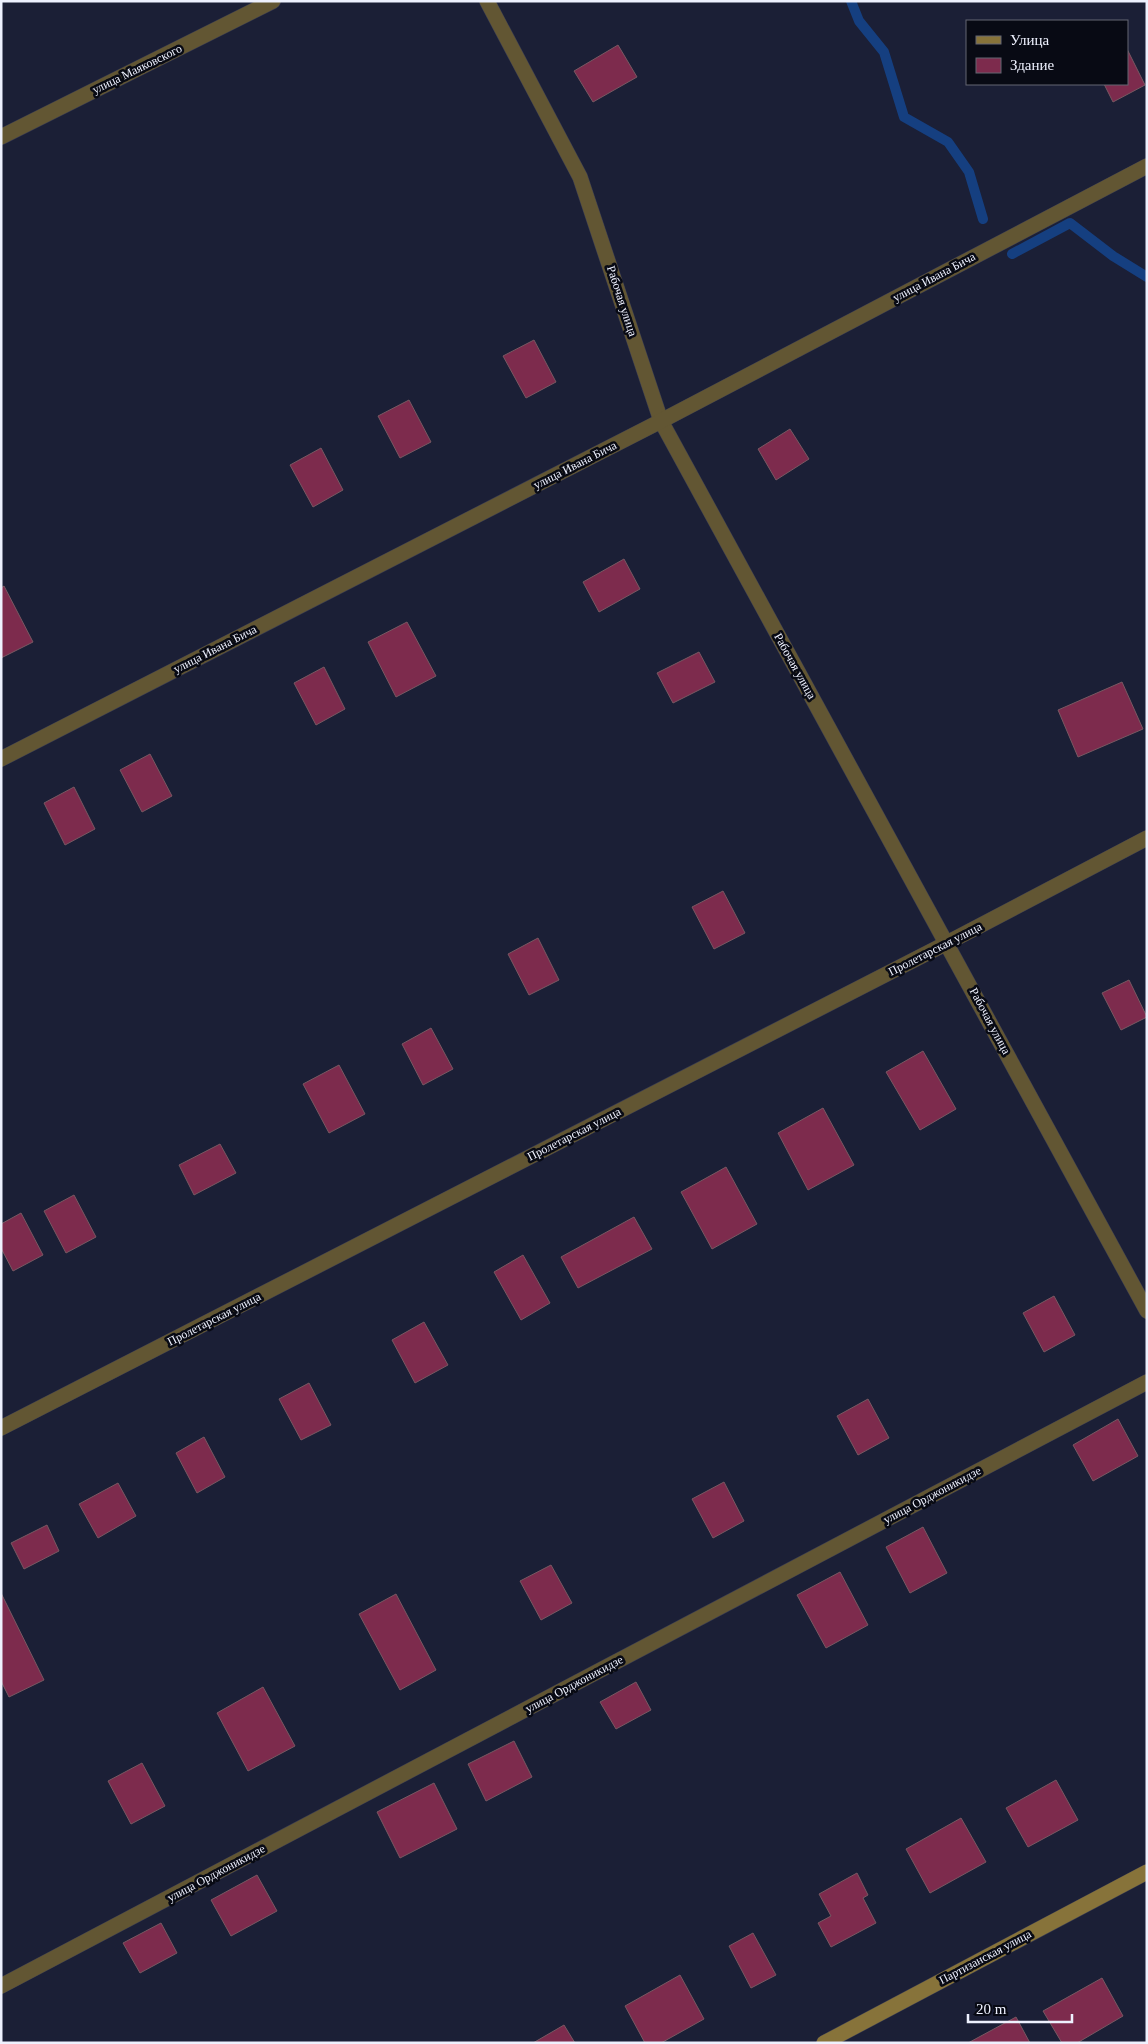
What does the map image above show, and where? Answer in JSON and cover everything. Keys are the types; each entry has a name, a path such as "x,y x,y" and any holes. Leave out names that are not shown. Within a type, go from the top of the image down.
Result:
{"main road":[{"name":"Партизанская улица","path":"824,2043 1147,1872"}],"street":[{"name":"улица Маяковского","path":"1,137 273,1"},
{"name":"Рабочая улица","path":"487,1 580,177 661,421 1147,1311"},
{"name":"улица Ивана Бича","path":"1,759 661,421 1147,166"},
{"name":"Пролетарская улица","path":"1,1428 947,943 1147,838"},
{"name":"улица Орджоникидзе","path":"1,1986 1147,1382"}],"building":[{"path":"618,45 637,77 593,102 574,71"},
{"path":"1128,51 1145,85 1113,102 1104,85 1128,85"},
{"path":"534,340 556,382 526,398 503,356"},
{"path":"409,400 431,442 400,458 378,416"},
{"path":"790,429 809,459 776,480 758,449"},
{"path":"321,448 343,490 313,507 290,465"},
{"path":"624,559 640,589 599,612 583,582"},
{"path":"4,586 33,642 1,658 1,588"},
{"path":"407,622 436,676 396,697 368,642"},
{"path":"699,652 715,682 673,703 657,673"},
{"path":"324,667 345,709 316,725 294,683"},
{"path":"1122,682 1143,729 1078,757 1058,710"},
{"path":"150,754 172,796 142,812 120,770"},
{"path":"74,787 95,829 65,845 44,803"},
{"path":"723,891 745,933 714,949 692,907"},
{"path":"538,938 559,980 529,995 508,954"},
{"path":"1129,980 1147,1017 1121,1030 1102,993"},
{"path":"431,1028 453,1069 423,1085 402,1044"},
{"path":"923,1051 956,1109 920,1130 886,1072"},
{"path":"339,1065 365,1114 329,1133 303,1084"},
{"path":"823,1108 854,1165 808,1190 778,1133"},
{"path":"220,1144 236,1173 194,1195 179,1165"},
{"path":"726,1167 757,1224 712,1249 681,1192"},
{"path":"74,1195 96,1237 66,1253 44,1211"},
{"path":"21,1213 43,1255 13,1271 1,1248 1,1224"},
{"path":"634,1217 652,1249 578,1288 561,1257"},
{"path":"523,1255 550,1303 521,1320 494,1272"},
{"path":"1054,1296 1075,1335 1044,1352 1023,1313"},
{"path":"424,1322 448,1365 415,1383 392,1340"},
{"path":"309,1383 331,1425 301,1440 279,1399"},
{"path":"868,1399 889,1438 858,1455 837,1416"},
{"path":"1118,1419 1138,1456 1093,1481 1073,1445"},
{"path":"204,1437 225,1477 197,1493 176,1453"},
{"path":"724,1482 744,1521 713,1538 692,1499"},
{"path":"118,1483 136,1516 98,1538 79,1504"},
{"path":"47,1525 59,1551 24,1569 11,1543"},
{"path":"923,1527 947,1573 910,1593 886,1547"},
{"path":"551,1565 572,1603 541,1620 520,1581"},
{"path":"840,1572 868,1625 826,1648 797,1595"},
{"path":"1,1593 44,1680 9,1697 1,1681"},
{"path":"396,1594 436,1670 400,1690 359,1614"},
{"path":"636,1682 651,1710 616,1729 600,1702"},
{"path":"263,1687 295,1746 248,1771 217,1713"},
{"path":"514,1741 532,1777 486,1801 468,1764"},
{"path":"142,1763 165,1806 131,1824 108,1781"},
{"path":"1056,1780 1078,1820 1028,1847 1006,1808"},
{"path":"434,1783 457,1829 400,1858 377,1812"},
{"path":"961,1818 986,1862 930,1893 906,1849"},
{"path":"857,1873 868,1895 863,1898 876,1923 831,1947 818,1923 831,1916 819,1894"},
{"path":"257,1875 277,1911 231,1936 211,1900"},
{"path":"161,1923 177,1953 140,1973 123,1943"},
{"path":"753,1933 776,1975 751,1988 729,1946"},
{"path":"680,1975 704,2019 661,2043 645,2043 625,2006"},
{"path":"1102,1978 1123,2016 1077,2043 1062,2043 1043,2011"},
{"path":"1016,2017 1030,2043 968,2043"},
{"path":"564,2025 575,2043 533,2043"}],"waterway":[{"path":"851,1 859,21 884,52 904,117 948,142 969,172 983,219"},
{"path":"1012,254 1070,223 1113,256 1147,277"}]}
